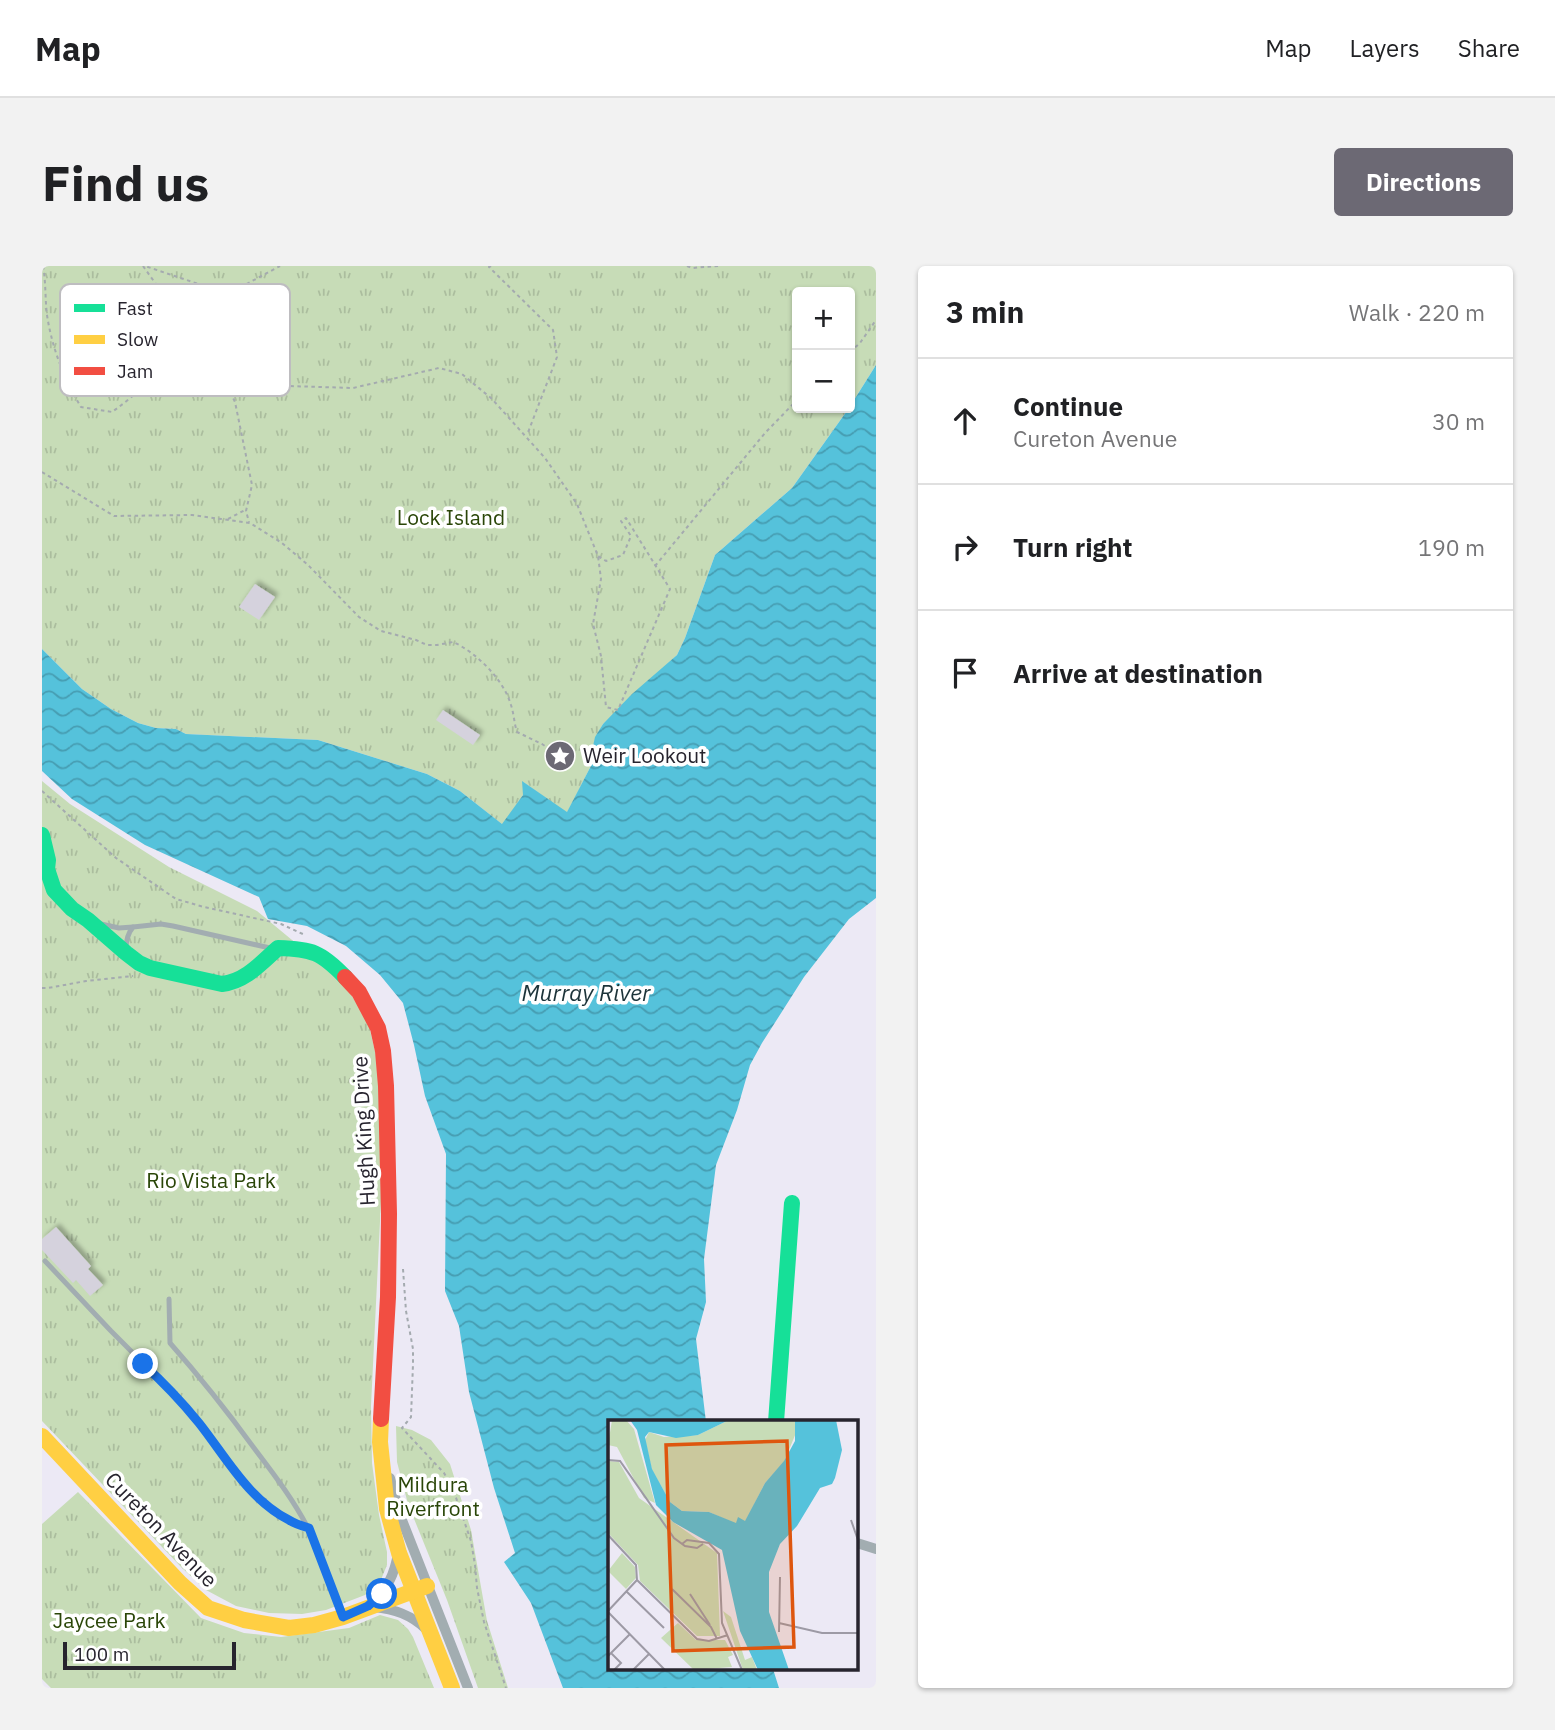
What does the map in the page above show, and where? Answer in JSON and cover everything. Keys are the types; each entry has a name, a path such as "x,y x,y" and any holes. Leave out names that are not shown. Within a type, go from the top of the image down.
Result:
{"street":[{"path":"42,835 48,860 47,869 54,890 72,909 139,963 150,968 231,984 241,981 278,948"},
{"name":"Hugh King Drive","path":"278,948 301,949 327,959 359,992 378,1028 386,1087 389,1262 380,1442 387,1509 398,1550 421,1588 468,1688"},
{"path":"776,1420 792,1203"},
{"name":"Cureton Avenue","path":"42,1436 180,1583 208,1608 244,1620 289,1628 343,1617 421,1588"},
{"name":"Hugh King Drive","path":"380,1442 431,1633 452,1688"},
{"path":"858,1543 876,1549"},
{"path":"368,1606 382,1594 391,1580 398,1550"},
{"path":"368,1606 406,1614 431,1633"}],"lane":[{"path":"88,920 119,928 161,924 256,946 278,948"},
{"path":"126,953 126,939 133,927"},
{"path":"45,1261 177,1397 248,1489 288,1520 309,1528"},
{"path":"169,1299 170,1343 238,1425 290,1497 309,1528 343,1617"}],"path":[{"path":"43,266 47,317 60,362"},
{"path":"144,266 157,284"},
{"path":"144,266 198,284"},
{"path":"247,284 280,266"},
{"path":"489,266 553,330 557,357 527,436"},
{"path":"687,266 719,266"},
{"path":"852,350 876,320"},
{"path":"290,386 353,388 439,369 462,374 492,399 545,458 577,504 598,556 601,579 593,624 601,656 606,707 618,710 670,589 626,518 621,521 631,537 622,555 606,561 598,556"},
{"path":"74,396 81,407 112,412 132,396"},
{"path":"232,396 253,485 246,510 250,523"},
{"path":"655,566 765,433 792,405"},
{"path":"42,472 114,516 192,515 250,523 282,543 308,565 359,618 381,631 427,645 453,642 481,661 498,679 511,705 517,732 560,756"},
{"path":"227,519 246,510"},
{"path":"42,791 116,858 176,899 281,924 312,938"},
{"path":"42,988 136,976 150,968"},
{"path":"402,1261 413,1364 411,1416 402,1428 444,1473 453,1489 471,1541 484,1622 506,1688"}],"green space":[{"name":"Lock Island","path":"42,266 876,266 876,365 855,398 855,287 792,287 792,413 845,413 792,488 715,555 677,655 603,724 593,746 593,762 567,813 523,782 523,795 503,825 460,791 427,774 318,740 186,734 176,729 156,728 138,723 82,689 42,649"},
{"name":"Rio Vista Park","path":"42,781 70,804 169,867 257,911 348,990 368,1021 379,1069 381,1201 371,1406 372,1463 387,1565 380,1582 365,1595 326,1610 302,1614 269,1613 236,1606 206,1590 42,1421"},
{"name":"Mildura Riverfront","path":"396,1426 412,1430 431,1440 450,1464 471,1530 487,1621 508,1688 478,1688 447,1600 408,1504 397,1462"},
{"name":"Jaycee Park","path":"78,1492 201,1618 244,1633 281,1637 349,1628 380,1615 398,1620 413,1637 434,1688 51,1688 42,1679 42,1524"}],"water":[{"name":"Murray River","path":"876,365 876,898 849,919 804,977 762,1043 750,1065 737,1110 716,1165 704,1259 706,1302 696,1339 706,1420 608,1420 608,1670 773,1670 779,1688 563,1688 531,1603 504,1562 515,1553 494,1488 469,1392 459,1326 445,1291 446,1154 425,1096 403,1003 380,975 346,946 307,926 268,919 259,897 145,845 72,799 42,771 42,649 82,689 138,723 156,728 176,729 186,734 318,740 427,774 460,791 502,824 523,795 522,781 567,812 593,762 595,737 603,724 632,694 677,655 715,555 792,488 845,413 855,413 855,398"}],"building":[{"path":"255,584 275,597 259,620 239,607"},
{"path":"443,710 480,735 473,745 436,720"},
{"path":"56,1227 91,1266 88,1269 103,1285 90,1296 76,1280 73,1283 42,1250 42,1239"}],"traffic: fast":[{"path":"42,835 48,860 47,869 54,890 72,909 139,963 150,968 222,984 246,975 278,948 308,951 322,957 345,977"},
{"path":"776,1420 792,1203"}],"traffic: slow":[{"path":"381,1419 380,1442 387,1509 399,1553 452,1688"},
{"path":"42,1436 180,1583 208,1608 244,1620 289,1628 343,1617 427,1586"}],"traffic: jam":[{"path":"345,977 359,992 378,1028 386,1086 388,1297 381,1419"}],"place":[{"name":"Weir Lookout","path":"560,756"}],"route":[{"path":"143,1364 200,1424 248,1489 288,1520 309,1528 343,1617 368,1606 382,1594"}]}
